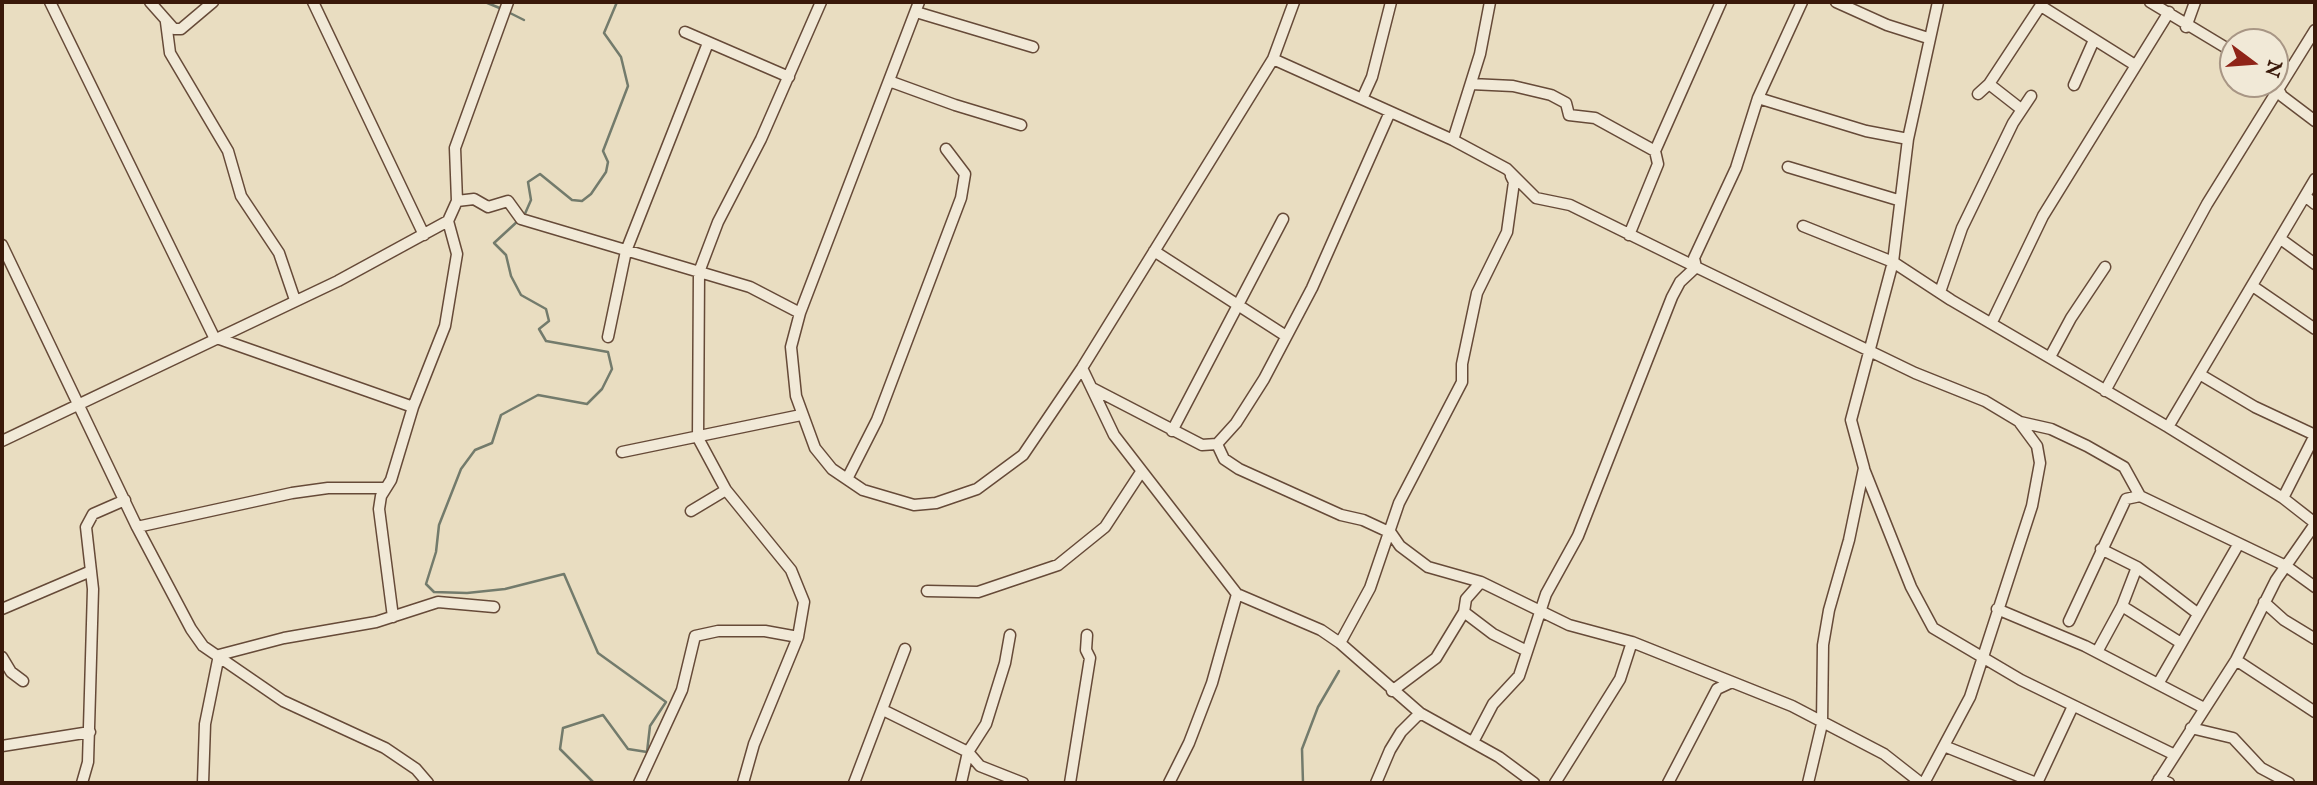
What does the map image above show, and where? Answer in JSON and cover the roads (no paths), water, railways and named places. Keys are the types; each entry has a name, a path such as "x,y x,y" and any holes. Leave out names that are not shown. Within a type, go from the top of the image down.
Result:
{"street":[{"path":"50,2 214,337 413,407"},
{"path":"150,2 174,29 181,29 213,2"},
{"path":"313,2 424,235"},
{"path":"2,440 295,300 448,221 457,201 455,149 508,2"},
{"path":"743,783 754,744 803,620 800,589 791,570 726,489 698,438 699,272 718,222 761,139 821,2"},
{"path":"1033,47 918,7 800,313 791,347 791,372 801,415 815,448 831,468 880,497 914,505 936,503 977,489 1023,455 1082,368 1273,59 1294,2"},
{"path":"1362,99 1372,77 1391,2"},
{"path":"1453,140 1471,84 1490,2"},
{"path":"1629,235 1658,164 1655,150 1721,2"},
{"path":"1696,267 1694,258 1735,168 1758,99 1802,2"},
{"path":"1836,2 1876,21 1928,37"},
{"path":"1938,2 1928,37 1908,139 1898,200 1893,262 1852,420 1864,468 1911,587 1933,628 2021,680 2175,755"},
{"path":"2150,2 2169,12 2186,27 2219,45"},
{"path":"2186,27 2195,2"},
{"path":"1978,94 1989,84 2042,4 2134,65"},
{"path":"1992,323 2043,216 2169,12"},
{"path":"166,22 170,52 228,151 241,196 279,254 295,300"},
{"path":"2289,67 2315,30"},
{"path":"685,32 789,77"},
{"path":"2074,85 2094,40"},
{"path":"608,337 625,251 708,43"},
{"path":"1273,59 1453,140 1507,169 1536,198 1570,205 1868,351 1985,401 2020,422 2050,429 2124,467 2140,496 2286,566 2315,587"},
{"path":"889,81 955,106 1021,125"},
{"path":"1471,84 1513,86 1551,95 1566,103 1569,115 1595,118 1655,150"},
{"path":"1989,84 2021,109"},
{"path":"1940,292 1962,228 2021,109 2031,96"},
{"path":"2105,391 2268,98"},
{"path":"2284,98 2315,121"},
{"path":"1758,99 1866,131 1908,139"},
{"path":"1091,388 1202,445 1217,444 1243,412 1312,288 1391,112"},
{"path":"847,479 881,408 961,198 965,174 946,149"},
{"path":"1788,167 1898,200"},
{"path":"1340,643 1370,589 1399,503 1462,382 1462,364 1477,293 1507,232 1514,182 1507,169"},
{"path":"2168,427 2282,240 2315,179"},
{"path":"2305,196 2315,204"},
{"path":"457,201 474,199 488,206 508,201 522,219 750,287 774,296 800,313"},
{"path":"1172,431 1283,219"},
{"path":"393,617 379,509 384,488 391,480 413,407 445,326 457,254 448,221"},
{"path":"1803,226 1893,262 2283,498 2315,524 2264,602 2236,660 2191,728 2162,782"},
{"path":"2282,240 2315,264"},
{"path":"2,245 136,527 191,629 203,646 283,701 385,748 416,769 428,783"},
{"path":"1154,251 1286,336"},
{"path":"1473,742 1493,704 1515,683 1546,594 1578,536 1672,297 1680,282 1696,267"},
{"path":"2050,357 2071,318 2105,267"},
{"path":"2254,287 2315,329"},
{"path":"1082,368 1114,435 1237,594 1245,600 1299,619 1340,643 1420,713 1473,742 1534,783"},
{"path":"2201,376 2255,407 2315,435 2283,498"},
{"path":"622,452 801,415"},
{"path":"1217,444 1224,459 1239,468 1341,515 1363,520 1391,533 1400,546 1428,567 1481,582 1580,629 1632,642 1792,706 1884,754 1922,783 1970,697 2038,483 2037,446 2020,422"},
{"path":"1808,783 1822,724 1823,645 1829,610 1852,528 1864,468"},
{"path":"926,591 978,592 1058,565 1105,527 1141,472"},
{"path":"136,527 292,492 328,488 384,488"},
{"path":"691,511 726,489"},
{"path":"2069,621 2126,499 2140,496"},
{"path":"82,783 88,762 90,732 91,571 88,520 125,500"},
{"path":"2158,684 2238,545"},
{"path":"2101,549 2137,567 2197,613"},
{"path":"2097,652 2122,606 2137,567"},
{"path":"2,609 91,571"},
{"path":"1392,691 1436,658 1464,612 1466,599 1481,582"},
{"path":"1168,783 1200,716 1237,594"},
{"path":"219,655 284,638 393,617 438,602 494,607"},
{"path":"2264,602 2284,620 2315,639"},
{"path":"2122,606 2181,643"},
{"path":"1997,610 2097,652 2204,708"},
{"path":"1464,612 1493,634 1527,651"},
{"path":"639,783 682,690 695,636 718,631 765,631 797,637"},
{"path":"961,783 968,752 986,724 1005,663 1010,635"},
{"path":"1070,783 1090,658 1086,650 1087,635"},
{"path":"1556,783 1620,679 1632,642"},
{"path":"854,783 905,649"},
{"path":"203,783 205,724 219,655"},
{"path":"2,657 11,672 23,681"},
{"path":"2236,660 2315,712"},
{"path":"1668,783 1717,689 1732,682"},
{"path":"1944,746 2036,783 2073,706"},
{"path":"883,710 968,752 980,766 1023,783"},
{"path":"1376,783 1390,750 1420,713"},
{"path":"2191,728 2233,738 2261,768 2289,783"},
{"path":"2,746 90,732"}],"waterway":[{"path":"485,2 502,9"},
{"path":"524,216 531,200 528,182 540,174 572,200 582,201 591,194 606,172 608,162 603,151 628,86 621,57 604,33 617,2"},
{"path":"508,12 524,20"},
{"path":"519,220 494,243 506,255 511,276 521,295 546,309 549,321 539,329 546,341 608,352 612,369 602,389 587,404 538,395 501,415 492,443 475,450 461,469 439,525 436,552 426,584 434,592 467,593 505,589 564,574 598,653 666,702 650,726 647,752 628,749 603,715 563,728 560,749 594,783"},
{"path":"1303,783 1302,749 1318,707 1339,671"}]}
